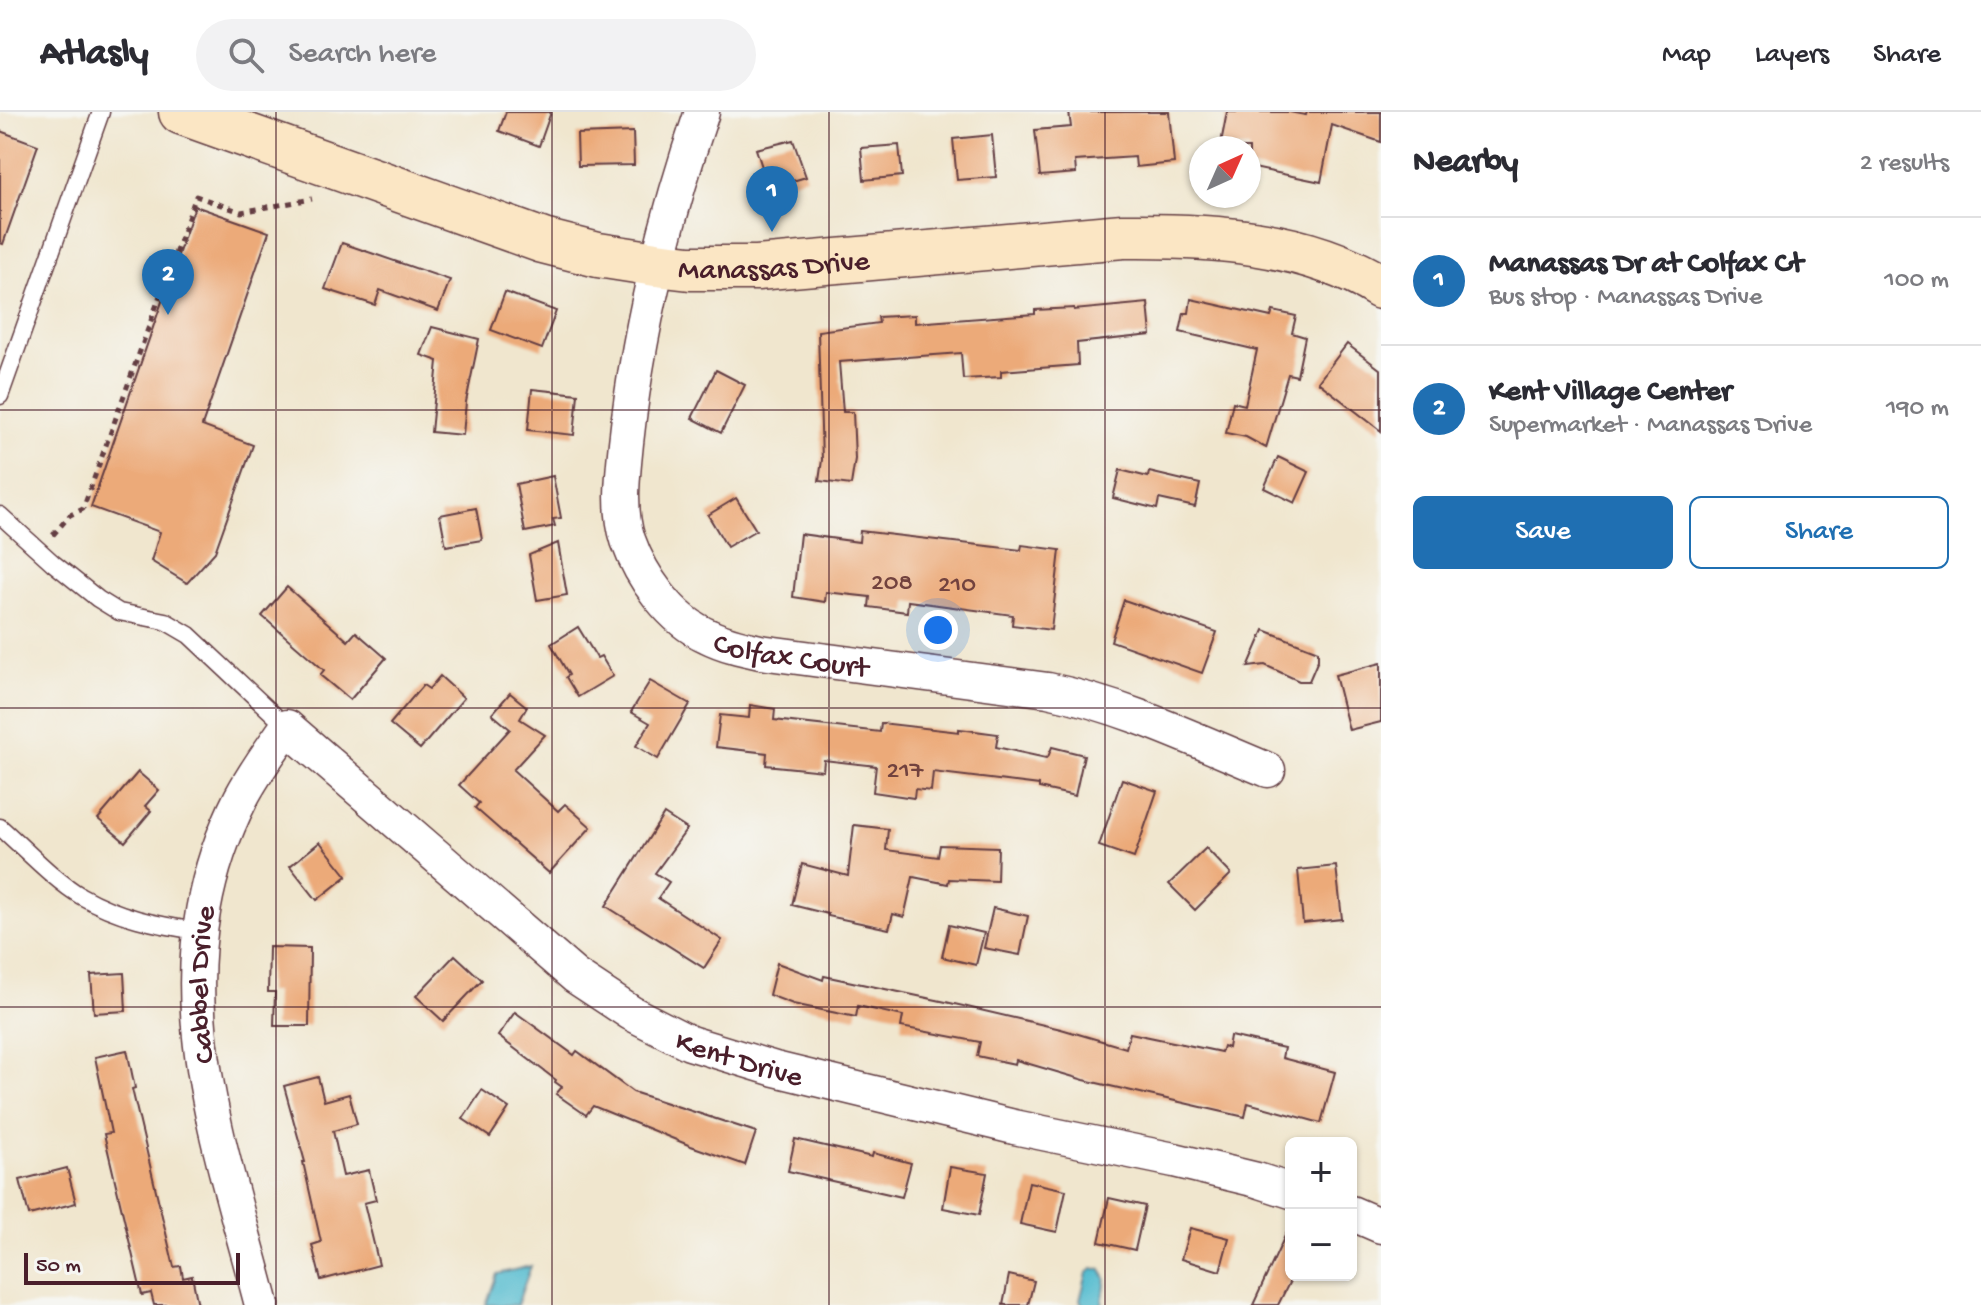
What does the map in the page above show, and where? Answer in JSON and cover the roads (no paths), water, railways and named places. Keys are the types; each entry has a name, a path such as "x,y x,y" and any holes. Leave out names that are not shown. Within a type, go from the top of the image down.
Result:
{"main road":[{"name":"Manassas Drive","path":"181,112 543,241 598,255 656,264 690,268 757,268 1123,236 1176,236 1228,240 1292,251 1325,261 1381,287"}],"street":[{"name":"Colfax Court","path":"702,112 656,264 641,335 622,485 627,538 653,587 671,609 704,635 760,652 1048,690 1087,698 1268,770"},
{"name":"Cabbel Drive","path":"262,1305 207,1091 198,1025 196,960 198,931 218,852 239,801 287,727"},
{"name":"Kent Drive","path":"287,727 575,976 631,1013 690,1043 775,1069 1014,1127 1187,1163 1285,1189"},
{"path":"1357,1216 1381,1226"}],"lane":[{"path":"0,396 101,112"},
{"path":"0,515 98,599 119,612 165,621 189,635 287,727"},
{"path":"0,827 78,894 124,917 198,931"}],"water":[{"path":"531,1266 517,1305 486,1305 497,1274"},
{"path":"1100,1269 1106,1278 1102,1305 1083,1305 1080,1300 1087,1273"}],"place":[{"name":"Manassas Dr at Colfax Ct","path":"772,232"},
{"name":"Kent Village Center","path":"168,315"}]}
